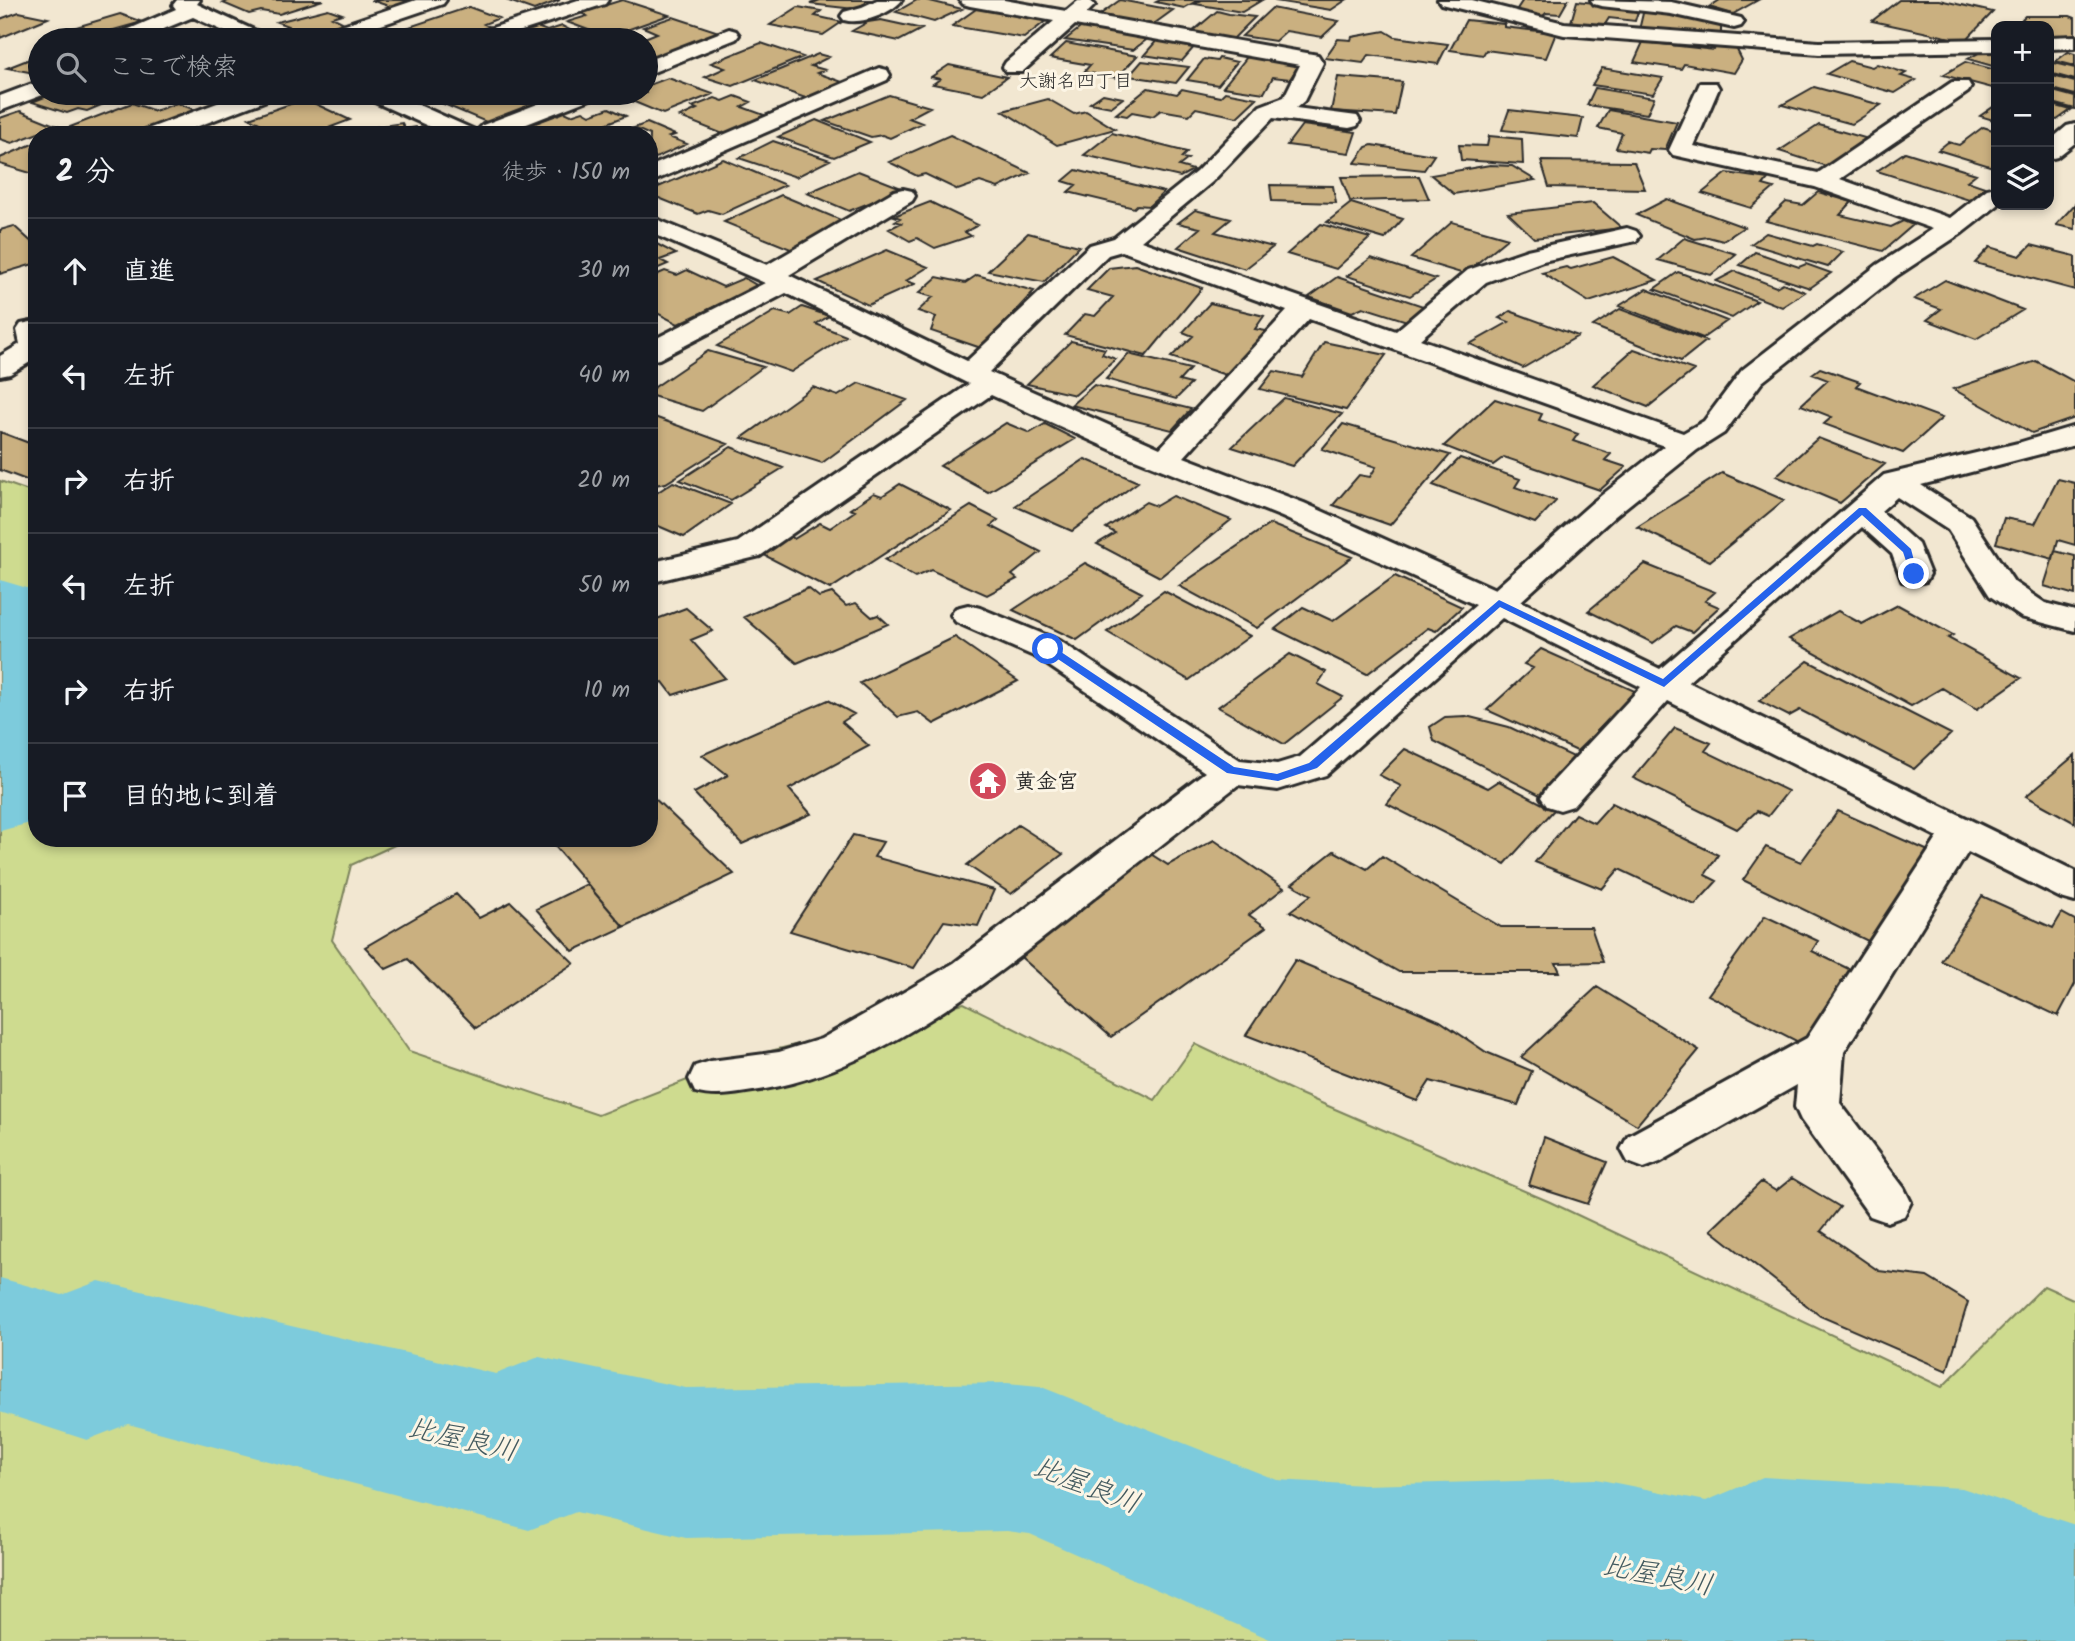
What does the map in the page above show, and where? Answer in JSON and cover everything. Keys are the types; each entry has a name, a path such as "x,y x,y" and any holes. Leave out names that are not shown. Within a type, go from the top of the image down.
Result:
{"street":[{"path":"353,28 436,0"},
{"path":"511,28 598,0"},
{"path":"851,16 869,12 892,0"},
{"path":"658,571 749,550 980,379 1099,250 1124,243 1204,177 1268,111 1293,101 1312,63 1310,60 970,0"},
{"path":"1014,67 1070,16 1093,0"},
{"path":"1448,0 1564,29 1819,48 1991,45"},
{"path":"1601,0 1671,8 1749,26 1819,48"},
{"path":"144,28 191,5 234,28"},
{"path":"191,28 214,19"},
{"path":"658,64 729,36"},
{"path":"2054,43 2075,42"},
{"path":"658,172 879,75"},
{"path":"1822,181 1960,87"},
{"path":"1708,88 1681,150 1822,181 1953,228"},
{"path":"0,104 28,93"},
{"path":"177,126 232,105"},
{"path":"401,105 448,126"},
{"path":"501,126 555,105"},
{"path":"1268,111 1349,121"},
{"path":"2054,148 2075,131"},
{"path":"658,348 777,280 903,196"},
{"path":"968,615 1048,649 1231,771 1278,778 1313,766 1605,509 1686,444 1714,427 1752,376 1886,271 1953,228 1991,198"},
{"path":"658,227 777,280 980,379 1123,444 1293,510 1499,603 2075,888"},
{"path":"1400,342 1477,276 1536,255 1627,236"},
{"path":"1124,243 1686,444"},
{"path":"1165,460 1304,308"},
{"path":"0,368 28,351"},
{"path":"1560,797 1664,684 1895,482 2027,450 2075,435"},
{"path":"1895,482 1960,524 2002,589 2033,610 2075,621"},
{"path":"1863,510 1907,551 1914,574"},
{"path":"711,1079 779,1070 836,1051 919,1004 969,974 1231,771"},
{"path":"1887,1202 1817,1107 1822,1050 1961,832"},
{"path":"1644,1149 1822,1050"}],"green space":[{"path":"0,481 28,491 28,847 390,847 351,865 332,940 409,1051 598,1115 746,1057 964,1003 1155,1100 1195,1044 1298,1093 1550,1202 1942,1387 2044,1286 2075,1300 2075,1641 0,1641"}],"building":[{"path":"230,0 323,0 279,14 261,11 249,14 223,3"},
{"path":"371,0 420,0 394,8"},
{"path":"506,0 560,0 534,10"},
{"path":"622,0 669,15 632,28 583,28 567,22 587,16 581,13"},
{"path":"820,0 873,0 854,9 810,4"},
{"path":"917,0 962,9 934,22 896,12"},
{"path":"1120,0 1173,10 1151,26 1098,16"},
{"path":"1198,0 1184,8 1156,2"},
{"path":"1202,0 1262,0 1242,12 1195,4"},
{"path":"1277,0 1346,0 1331,10 1276,1"},
{"path":"1523,0 1568,0 1560,14 1546,13 1543,16 1515,12"},
{"path":"1720,0 1758,0 1733,14 1709,7"},
{"path":"1899,0 1939,0 1993,12 1965,41 1872,21"},
{"path":"1577,1 1639,8 1635,21 1609,18 1604,26 1571,22"},
{"path":"469,7 499,18 484,24 491,27 488,28 406,28"},
{"path":"798,7 821,11 815,16 842,22 823,35 770,25"},
{"path":"979,7 1047,20 1024,38 952,26"},
{"path":"1272,8 1339,21 1322,37 1286,31 1275,41 1242,36"},
{"path":"328,9 342,14 332,17 350,26 283,28 288,26 277,22"},
{"path":"1644,9 1721,22 1721,34 1707,32 1705,36 1639,30"},
{"path":"1217,11 1255,17 1232,40 1191,33"},
{"path":"19,12 48,18 0,38 0,19"},
{"path":"120,14 142,22 121,28 73,28"},
{"path":"2025,16 2070,16 2075,18 2075,36 2054,36 2054,21 2022,19"},
{"path":"673,17 719,32 658,55 658,28 643,27"},
{"path":"881,20 922,29 899,41 852,31 868,22"},
{"path":"1466,20 1556,33 1546,58 1486,50 1483,55 1450,50"},
{"path":"1084,25 1150,37 1133,50 1065,40"},
{"path":"1385,31 1395,37 1448,44 1438,64 1369,55 1363,63 1325,58 1338,39 1351,40 1352,37"},
{"path":"1158,39 1196,45 1182,61 1144,55"},
{"path":"1643,42 1714,50 1716,44 1735,46 1742,60 1734,73 1684,64 1681,69 1634,62"},
{"path":"761,43 803,57 733,86 705,77 725,68 711,63"},
{"path":"1066,43 1137,56 1117,78 1084,72 1090,65 1050,58"},
{"path":"1986,49 1991,50 1991,66 1968,59"},
{"path":"2068,52 2075,54 2075,66 2056,61"},
{"path":"818,54 829,57 811,66 825,70 817,73 848,84 811,100 755,80"},
{"path":"1247,57 1299,65 1290,79 1273,77 1264,93 1223,87"},
{"path":"1219,58 1237,62 1218,85 1187,80 1204,59 1217,61"},
{"path":"28,60 28,72 7,68"},
{"path":"1142,61 1189,67 1176,83 1129,76"},
{"path":"1849,61 1872,67 1877,64 1906,73 1901,76 1916,80 1895,93 1827,74"},
{"path":"1965,62 1991,69 1991,88 1943,75"},
{"path":"2054,64 2075,68 2075,80 2054,74"},
{"path":"949,65 1007,77 983,94 933,84 940,79 931,77"},
{"path":"1602,68 1663,78 1653,94 1592,85"},
{"path":"2054,76 2075,82 2075,95 2054,89"},
{"path":"1338,77 1402,82 1395,115 1331,111"},
{"path":"668,78 713,94 663,114 642,105 658,105 658,82"},
{"path":"1814,87 1881,105 1852,124 1782,105"},
{"path":"1148,88 1177,94 1182,89 1220,97 1225,92 1257,98 1237,117 1196,108 1189,115 1161,110 1153,116 1132,112 1127,116 1116,114"},
{"path":"1595,88 1654,98 1647,114 1587,105"},
{"path":"2054,91 2075,97 2075,109 2054,103"},
{"path":"1103,94 1123,98 1111,107 1090,103"},
{"path":"889,95 930,107 909,118 922,123 890,138 882,135 871,137 825,121"},
{"path":"735,96 751,102 742,107 767,116 723,134 680,117 697,109 692,107 715,98 723,101"},
{"path":"1048,99 1074,114 1086,111 1115,129 1057,145 1003,111"},
{"path":"42,105 102,105 87,111 78,109 67,113"},
{"path":"127,105 138,105 155,111 172,105 182,105 198,111 158,126 73,126"},
{"path":"287,105 318,105 350,120 334,126 265,126 249,118"},
{"path":"446,105 543,105 491,124"},
{"path":"2054,105 2071,110 2054,119"},
{"path":"609,108 626,116 608,123 613,126 530,125 565,112 571,115 583,111 590,115"},
{"path":"1991,108 1991,119 1980,116"},
{"path":"1509,110 1583,118 1578,138 1502,130"},
{"path":"1608,110 1677,122 1665,150 1650,149 1648,153 1616,148 1622,133 1598,128"},
{"path":"20,111 57,126 28,126 28,137 12,143 0,139 0,118"},
{"path":"816,120 870,142 834,157 778,137"},
{"path":"402,123 404,126 382,126"},
{"path":"1302,125 1356,132 1349,153 1287,145"},
{"path":"1819,125 1872,140 1829,167 1779,151"},
{"path":"1983,127 1991,129 1991,166 1938,150 1948,142 1959,145"},
{"path":"658,128 675,135 669,137 687,144 658,157"},
{"path":"1112,133 1187,152 1181,158 1188,159 1179,166 1193,170 1180,177 1084,155"},
{"path":"950,135 1030,173 998,188 980,182 958,190 925,174 917,176 889,162"},
{"path":"1489,136 1522,139 1523,164 1461,160 1459,145 1487,146"},
{"path":"773,141 830,160 796,177 739,158"},
{"path":"1372,145 1434,155 1424,170 1355,163 1366,147"},
{"path":"28,146 28,172 0,164 0,158"},
{"path":"1905,152 1976,174 1967,181 1985,187 1969,200 1877,171"},
{"path":"723,159 785,185 722,214 708,210 698,214 658,198 658,187"},
{"path":"1541,161 1634,162 1645,189 1549,187"},
{"path":"1490,165 1512,166 1535,180 1454,194 1431,175"},
{"path":"1076,170 1164,192 1149,206 1137,205 1134,208 1068,192 1076,185 1063,181"},
{"path":"858,171 904,189 849,211 807,193"},
{"path":"1727,173 1768,179 1763,185 1774,188 1751,208 1702,193"},
{"path":"1419,176 1429,199 1350,201 1341,177"},
{"path":"1270,185 1333,186 1336,203 1272,201"},
{"path":"1818,192 1852,202 1840,215 1891,227 1903,221 1913,225 1883,251 1766,221 1786,202 1803,205"},
{"path":"781,195 848,223 793,250 724,222"},
{"path":"1667,199 1744,227 1723,241 1708,237 1695,239 1636,215"},
{"path":"930,202 978,225 965,232 971,236 935,248 917,238 910,241 889,229 901,223 895,221 900,218 894,216"},
{"path":"1351,203 1403,219 1385,239 1327,222"},
{"path":"1593,203 1622,228 1534,238 1508,213"},
{"path":"2075,204 2075,229 2056,225"},
{"path":"1195,210 1231,219 1215,232 1273,247 1245,269 1178,247 1200,228 1178,223"},
{"path":"1452,222 1508,238 1464,274 1411,258"},
{"path":"1321,224 1370,238 1336,269 1287,254"},
{"path":"14,226 28,239 28,266 0,274 0,230"},
{"path":"1028,233 1079,246 1044,282 988,271"},
{"path":"1766,233 1843,252 1828,267 1751,244"},
{"path":"1684,238 1736,254 1711,275 1658,260"},
{"path":"658,245 676,254 660,260 668,264 658,268"},
{"path":"2031,245 2075,256 2075,290 1975,263 1990,247 2020,256"},
{"path":"887,250 928,267 906,281 915,284 868,305 817,281"},
{"path":"1755,252 1799,267 1806,264 1831,273 1810,288 1740,265"},
{"path":"1613,257 1657,280 1589,302 1542,273 1566,267 1571,269"},
{"path":"1371,258 1436,279 1410,296 1347,276"},
{"path":"1135,265 1202,288 1146,356 1065,335 1085,314 1095,316 1113,297 1087,290 1109,268"},
{"path":"687,270 723,287 744,278 758,286 678,324 658,314 658,274 665,271 677,275"},
{"path":"1735,271 1776,287 1783,283 1805,292 1782,307 1716,281"},
{"path":"1678,272 1757,301 1732,318 1654,289"},
{"path":"977,275 1034,291 981,348 931,331 936,317 918,311 933,297 919,293 937,277 965,283"},
{"path":"1337,277 1429,308 1410,322 1363,307 1352,312 1309,297"},
{"path":"1945,280 2023,310 1976,339 1927,320 1941,309 1914,299"},
{"path":"1646,289 1727,321 1703,338 1619,306"},
{"path":"1210,303 1264,316 1255,329 1271,332 1232,377 1171,357 1193,336 1183,332"},
{"path":"802,307 829,316 816,324 846,336 791,372 717,346 775,311 790,315"},
{"path":"1620,309 1706,341 1681,361 1593,326"},
{"path":"1510,311 1578,336 1523,368 1470,344 1509,322 1499,318"},
{"path":"1071,341 1105,349 1102,354 1116,359 1075,395 1027,384"},
{"path":"1324,342 1386,355 1346,410 1260,389 1274,371 1302,377"},
{"path":"1634,349 1694,370 1648,407 1593,385"},
{"path":"708,351 763,367 702,411 658,398 658,385"},
{"path":"1128,354 1190,369 1179,381 1191,384 1176,399 1106,379"},
{"path":"2036,361 2075,382 2075,418 2032,433 1953,389"},
{"path":"1820,368 1860,382 1856,386 1942,418 1903,453 1824,424 1832,417 1801,405 1828,380 1812,374"},
{"path":"859,383 907,400 822,463 742,438 813,387 838,396"},
{"path":"1094,385 1191,409 1172,430 1071,405"},
{"path":"1284,398 1342,414 1292,466 1232,447"},
{"path":"1495,399 1542,414 1539,420 1578,434 1573,441 1611,454 1605,460 1626,467 1600,490 1504,457 1493,465 1444,446"},
{"path":"658,418 728,444 666,483 658,484"},
{"path":"1006,423 1030,433 1045,424 1075,439 988,492 940,466"},
{"path":"1343,424 1450,455 1390,525 1333,505 1359,475 1370,477 1376,467 1322,449"},
{"path":"0,432 28,443 28,481 0,470"},
{"path":"1818,438 1885,464 1840,503 1776,476"},
{"path":"731,447 783,468 731,500 680,480"},
{"path":"1460,458 1520,479 1515,487 1556,501 1535,523 1433,485"},
{"path":"1085,459 1138,482 1072,531 1015,506"},
{"path":"1722,473 1784,500 1710,561 1637,527"},
{"path":"2058,479 2075,483 2075,545 2058,540 2053,559 1996,543 2004,518 2035,524"},
{"path":"673,482 731,504 684,537 658,526 658,492"},
{"path":"900,484 951,510 830,589 762,554 791,536 794,539 820,523 830,528 855,511 850,509 874,493 882,496"},
{"path":"1173,496 1231,520 1160,577 1097,544 1115,533 1106,528 1146,502 1156,506"},
{"path":"971,506 998,520 991,526 1041,552 1012,575 1017,579 987,595 931,570 915,577 885,560"},
{"path":"1270,524 1352,557 1257,628 1179,586"},
{"path":"2055,551 2075,556 2075,595 2044,586"},
{"path":"1085,563 1142,593 1077,640 1013,610"},
{"path":"1645,564 1715,592 1705,601 1719,607 1692,632 1676,626 1653,643 1588,611"},
{"path":"1395,576 1462,607 1436,631 1428,628 1367,674 1275,629 1303,607 1333,621"},
{"path":"808,588 819,597 832,593 846,606 856,603 872,617 878,615 888,624 797,663 744,617"},
{"path":"1164,591 1250,636 1189,680 1107,632"},
{"path":"1898,605 1953,635 1948,638 2021,678 1977,709 1942,688 1911,706 1789,639 1838,611 1862,624"},
{"path":"686,608 713,631 691,640 725,678 673,695 663,682 658,684 658,619"},
{"path":"955,637 1018,681 934,724 918,712 898,717 860,683"},
{"path":"1541,649 1637,692 1577,751 1487,710 1533,668 1524,664"},
{"path":"1290,654 1326,672 1318,684 1343,697 1284,744 1218,707"},
{"path":"1808,661 1951,734 1914,769 1800,710 1789,716 1759,701"},
{"path":"828,700 854,714 842,722 869,746 789,789 811,814 742,844 694,793 728,775 702,755"},
{"path":"1466,716 1509,727 1578,759 1540,795 1434,741 1430,727 1445,717"},
{"path":"1675,728 1711,743 1705,751 1788,791 1768,816 1757,811 1737,829 1633,778"},
{"path":"1405,749 1488,788 1499,781 1554,810 1505,864 1387,804 1401,786 1379,775"},
{"path":"2075,755 2075,823 2026,796"},
{"path":"658,802 734,874 624,927 556,847 658,847"},
{"path":"1612,803 1718,855 1705,875 1717,881 1695,905 1619,869 1602,889 1535,862 1575,814 1594,823"},
{"path":"1838,811 1933,853 1872,943 1743,880 1766,847 1801,862"},
{"path":"1018,825 1063,854 1011,894 967,865"},
{"path":"853,835 883,842 874,857 994,890 978,926 944,921 914,968 790,931"},
{"path":"1214,840 1284,888 1249,915 1266,927 1111,1037 1013,950 1149,853 1168,865"},
{"path":"1334,851 1367,869 1382,856 1501,927 1591,927 1603,962 1556,963 1560,972 1399,972 1290,911 1311,895 1292,884"},
{"path":"587,884 624,927 573,951 536,909"},
{"path":"456,894 479,918 511,902 574,963 476,1028 408,959 386,969 365,947"},
{"path":"1982,896 2053,928 2062,913 2075,920 2075,984 2058,1016 1941,961"},
{"path":"1765,916 1818,941 1812,951 1855,972 1806,1046 1708,995"},
{"path":"1295,960 1440,1021 1486,1052 1532,1071 1518,1105 1430,1081 1417,1101 1246,1035"},
{"path":"1597,987 1699,1050 1637,1125 1521,1057"},
{"path":"1544,1137 1607,1162 1588,1204 1529,1185"},
{"path":"1792,1178 1840,1207 1821,1231 1879,1271 1927,1277 1968,1302 1947,1371 1820,1316 1711,1230 1761,1182 1776,1191"}],"waterway":[{"name":"比屋良川","path":"0,610 28,670"},
{"name":"比屋良川","path":"0,793 21,753 28,711"},
{"name":"比屋良川","path":"0,1345 87,1371 99,1349 529,1456 539,1430 686,1463 1007,1457 1039,1461 1277,1561 1364,1566 1596,1560 1770,1596 1763,1558 1962,1570 2075,1608"}],"place":[{"name":"黄金宮","path":"988,781"}],"district":[{"name":"大謝名四丁目","path":"1076,80"}],"route":[{"path":"1048,649 1231,771 1278,778 1313,766 1499,603 1664,684 1863,510 1907,551 1914,574"}]}
